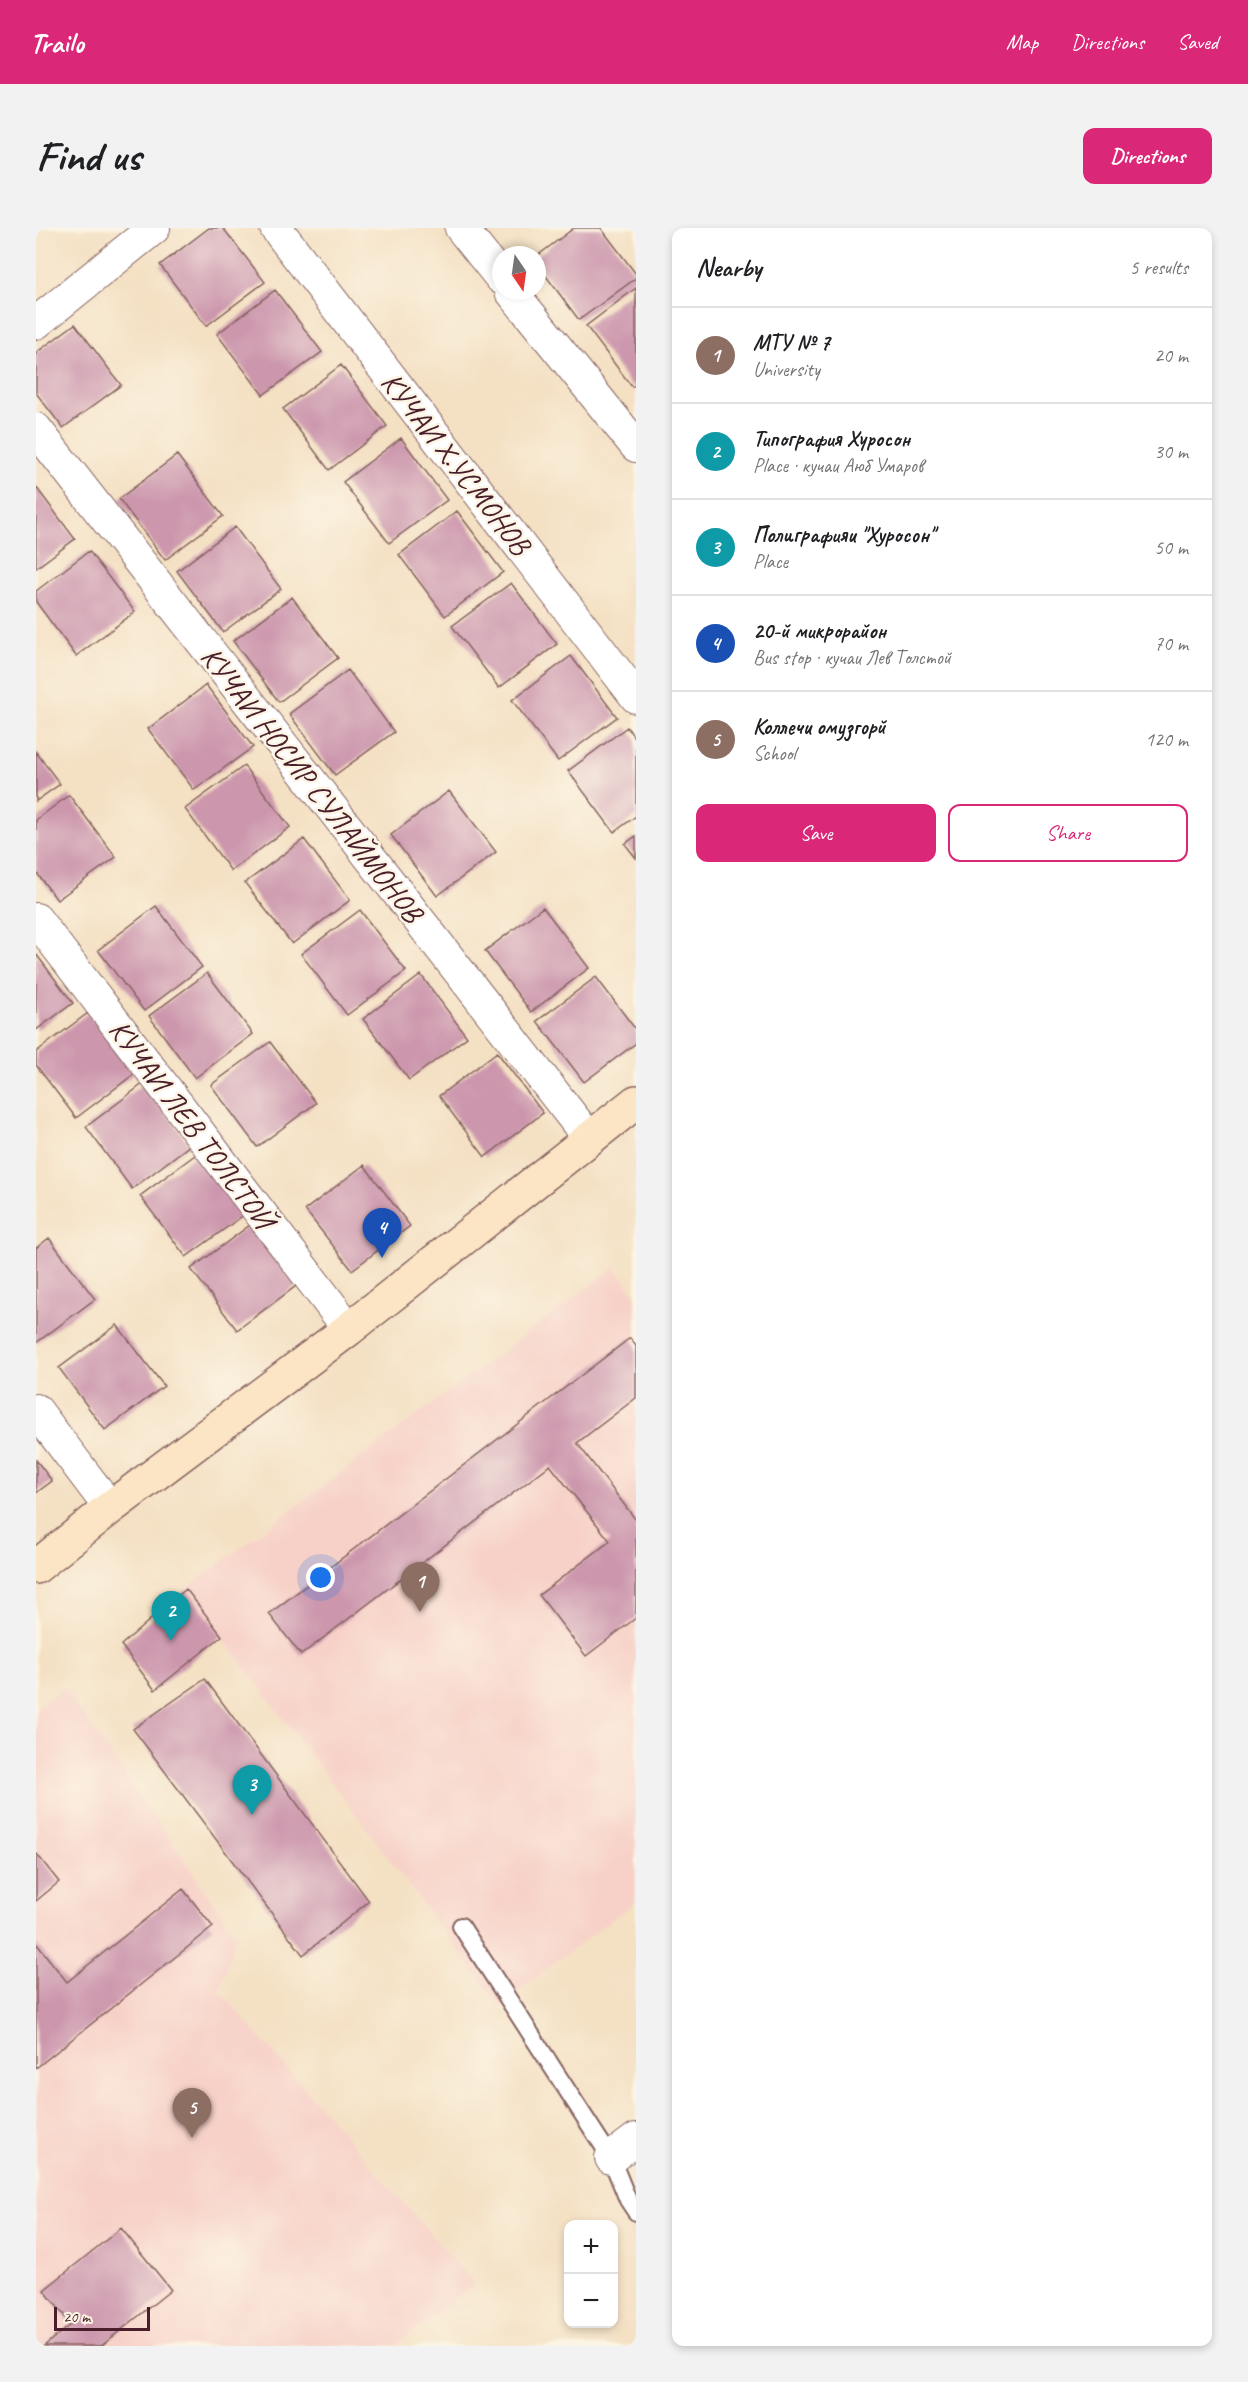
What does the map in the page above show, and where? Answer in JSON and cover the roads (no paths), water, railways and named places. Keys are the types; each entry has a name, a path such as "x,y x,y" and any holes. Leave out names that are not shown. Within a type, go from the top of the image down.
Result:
{"main road":[{"path":"36,1567 110,1508 349,1329 636,1102"}],"street":[{"path":"36,323 154,228"},
{"name":"КУЧАИ Х.УСМОНОВ","path":"276,228 636,697"},
{"path":"461,228 492,267"},
{"path":"519,300 636,446"},
{"name":"КУЧАИ НОСИР СУЛАЙМОНОВ","path":"36,429 589,1138"},
{"name":"КУЧАИ ЛЕВ ТОЛСТОЙ","path":"36,919 349,1329"},
{"path":"36,1410 110,1508"},
{"path":"610,2158 636,2139"}],"lane":[{"path":"461,1926 610,2158 628,2200 636,2212"}],"place":[{"name":"20-й микрорайон","path":"382,1258"},
{"name":"МТУ № 7","path":"420,1612"},
{"name":"Типография Хуросон","path":"171,1641"},
{"name":"Полиграфияи \"Хуросон\"","path":"252,1815"},
{"name":"Коллечи омузгорй","path":"192,2138"}]}
